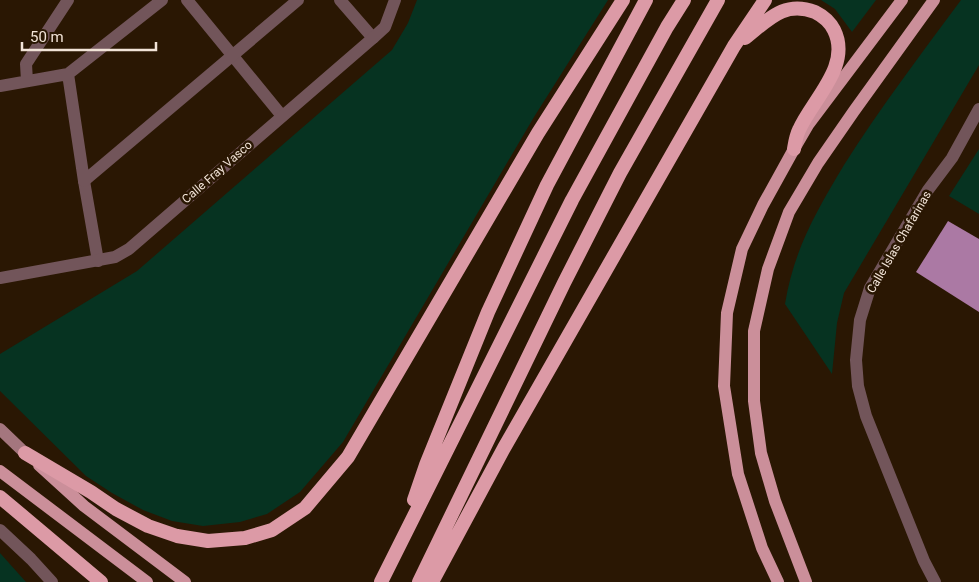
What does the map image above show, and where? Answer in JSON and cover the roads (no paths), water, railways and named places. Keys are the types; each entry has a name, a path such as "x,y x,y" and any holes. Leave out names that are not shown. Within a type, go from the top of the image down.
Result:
{"highway":[{"path":"25,453 116,509 148,526 177,536 208,542 245,538 272,530 305,508 348,457 538,133 622,0"},
{"path":"399,546 426,465 488,312 546,185 646,0"},
{"path":"381,582 572,200 667,27 684,0"},
{"path":"419,582 564,283 612,190 718,0"},
{"path":"432,582 504,448 734,46 764,0"},
{"path":"734,46 779,11 795,7 818,13 827,19 833,27 838,36 839,47 836,68 798,131 794,149"},
{"path":"0,497 102,582"}],"main road":[{"path":"778,582 762,548 738,474 724,386 727,313 742,248 794,149 808,125 902,0"},
{"path":"806,582 775,501 761,453 754,402 754,331 768,269 789,212 818,163 854,110 934,0"},
{"path":"0,429 84,506 185,582"},
{"path":"0,471 147,582"}],"street":[{"path":"27,81 26,64 68,0"},
{"path":"0,86 68,74 162,0"},
{"path":"187,0 282,116"},
{"path":"84,181 298,0"},
{"path":"340,0 373,38"},
{"name":"Calle Fray Vasco","path":"0,278 98,261 115,257 129,248 385,27 395,0"},
{"path":"68,74 98,261"},
{"name":"Calle Islas Chafarinas","path":"935,582 924,561 866,416 858,386 856,360 860,320 870,288 928,190 952,158 979,109"},
{"path":"0,530 52,582"}]}
